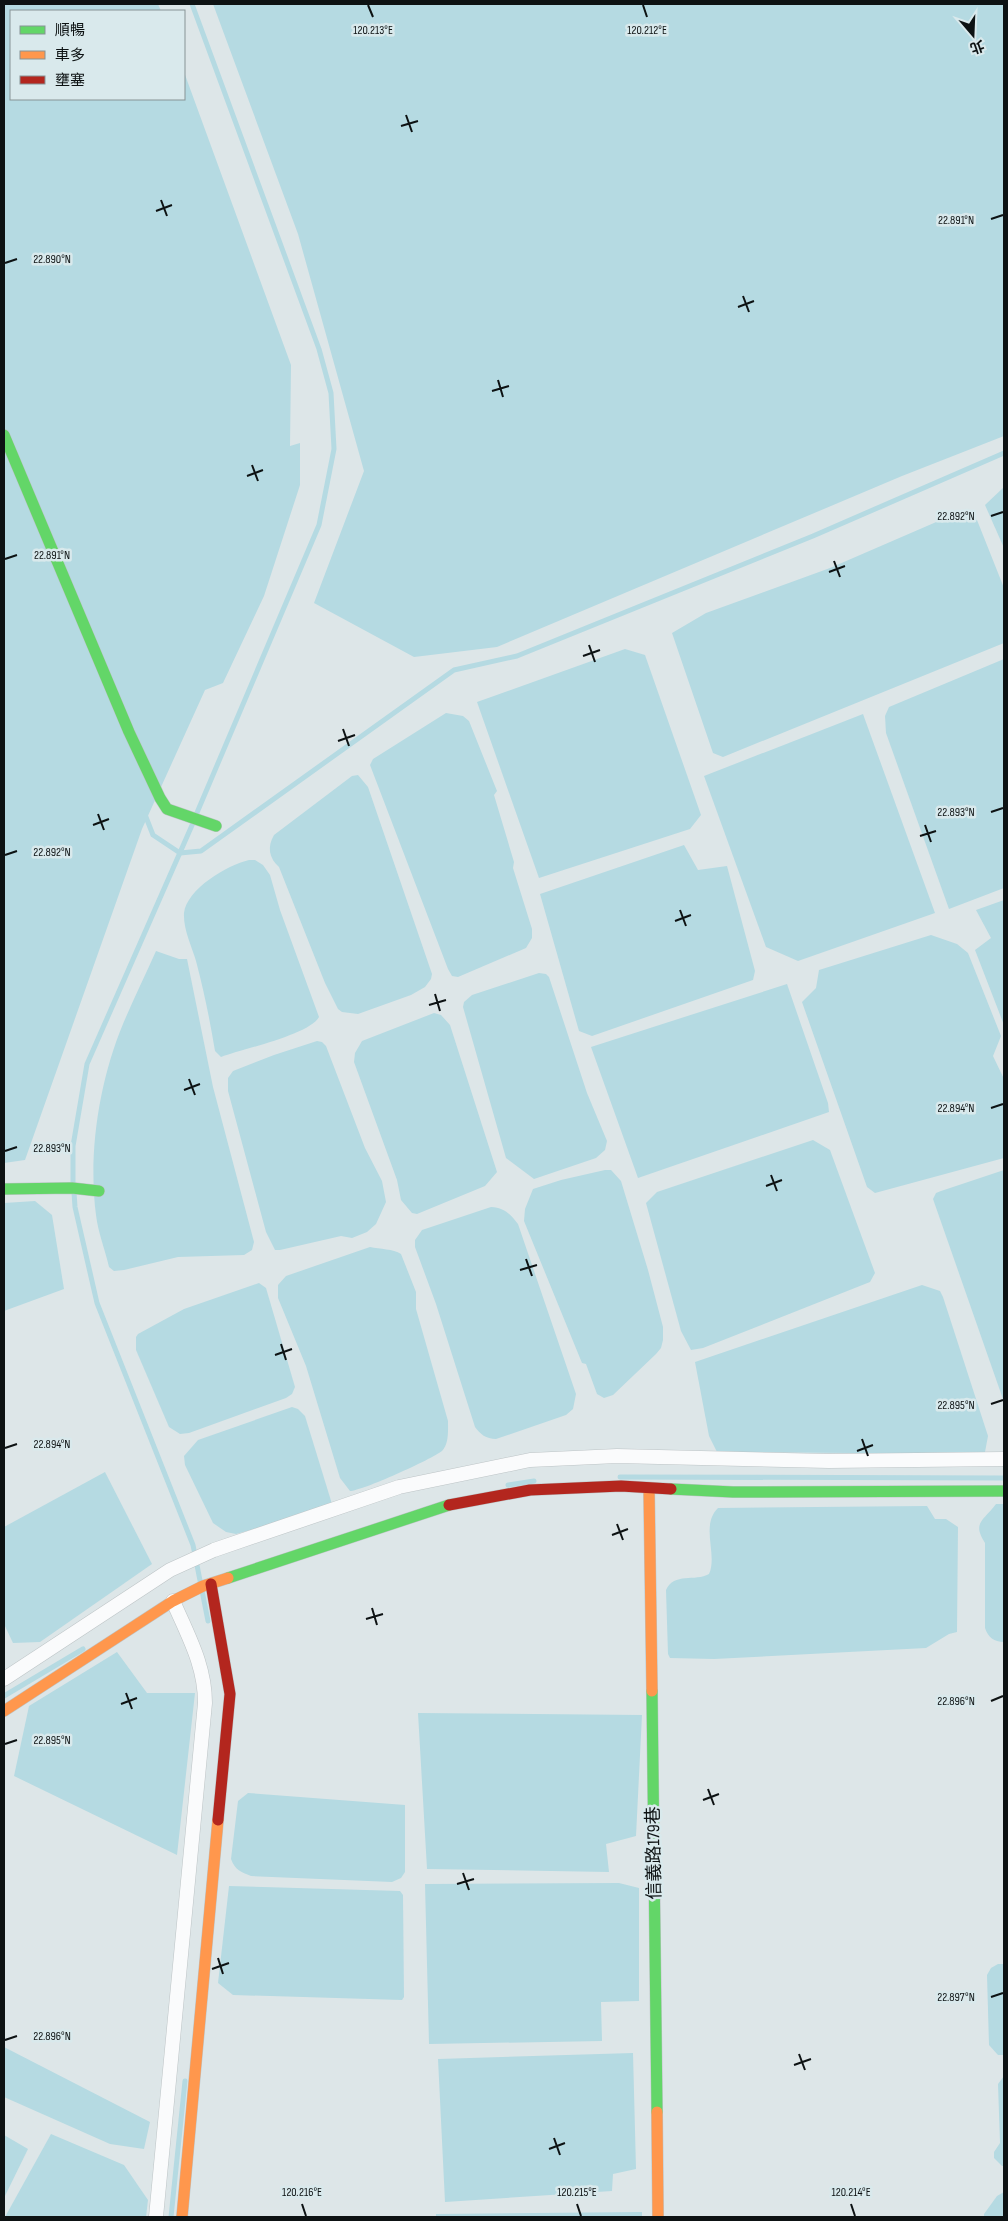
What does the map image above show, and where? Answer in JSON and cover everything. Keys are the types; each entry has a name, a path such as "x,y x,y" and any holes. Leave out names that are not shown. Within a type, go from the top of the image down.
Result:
{"street":[{"path":"4,435 129,732 160,798 167,809 216,826"},
{"path":"4,1190 72,1188 94,1191"},
{"path":"4,1679 170,1570 214,1550 399,1487 530,1460 617,1456 829,1461 1004,1459"},
{"path":"4,1723 8,1708 178,1598 207,1585 443,1506 530,1490 621,1486 733,1492 1004,1490"},
{"name":"信義路179巷","path":"650,1488 658,2217"},
{"path":"182,2217 230,1694 207,1585"},
{"path":"156,2217 205,1703 205,1683 178,1598"}],"water":[{"path":"4,4 158,4 161,10 10,10 10,100 185,100 185,75 291,365 290,446 300,443 300,485 264,596 223,683 205,690 142,829 25,1160 4,1163"},
{"path":"213,4 1004,4 1004,436 902,476 497,647 414,657 314,603 364,471 298,234"},
{"path":"1004,487 1004,548 985,505"},
{"path":"957,513 977,520 1004,588 1004,643 723,757 713,753 672,633 706,613 830,568"},
{"path":"625,649 645,655 701,815 690,829 539,878 477,702"},
{"path":"1004,659 1004,888 949,909 886,733 885,716 889,707"},
{"path":"446,713 463,716 469,721 497,791 494,795 514,862 513,868 532,929 532,938 526,948 458,977 452,976 448,969 370,765 373,759"},
{"path":"863,714 935,913 798,961 766,947 704,776"},
{"path":"358,775 368,787 432,974 425,987 411,995 358,1014 342,1012 338,1009 325,983 279,867 271,856 270,844 274,835 352,776"},
{"path":"684,845 698,870 727,866 755,971 753,980 592,1036 579,1031 540,894"},
{"path":"249,860 255,860 263,865 270,875 280,910 319,1017 313,1024 302,1030 274,1041 221,1057 215,1051 202,984 188,938 184,913 192,895 209,879 230,867"},
{"path":"1004,900 1004,1025 975,950 991,938 976,910"},
{"path":"931,935 957,944 968,953 1001,1036 993,1056 1004,1079 1004,1158 875,1193 867,1187 802,1002 816,988 819,970"},
{"path":"156,951 179,959 187,959 213,1087 254,1242 252,1250 244,1255 178,1257 114,1271 109,1267 96,1215 93,1167 98,1118 102,1094 115,1046"},
{"path":"539,973 546,974 549,977 587,1093 607,1141 605,1150 596,1158 534,1179 506,1158 463,1007 464,1002 472,995"},
{"path":"787,984 828,1103 829,1112 638,1178 591,1047"},
{"path":"434,1013 441,1015 450,1025 497,1172 485,1186 417,1214 412,1213 401,1200 397,1180 354,1062 355,1053 362,1041"},
{"path":"317,1041 322,1042 326,1046 365,1148 382,1181 386,1202 376,1224 367,1232 352,1238 341,1236 275,1250 266,1232 228,1091 228,1078 233,1071"},
{"path":"813,1140 830,1150 875,1273 870,1282 703,1348 691,1350 681,1331 646,1203 657,1192"},
{"path":"611,1170 621,1181 648,1270 663,1327 663,1340 661,1348 656,1354 613,1395 604,1398 597,1394 586,1364 582,1363 524,1221 525,1209 533,1189 561,1180"},
{"path":"1004,1170 1004,1402 933,1199 936,1193"},
{"path":"35,1201 52,1215 64,1289 4,1311 4,1203"},
{"path":"491,1207 507,1212 518,1224 576,1394 573,1409 566,1415 496,1439 484,1436 475,1427 436,1304 415,1247 415,1240 422,1230"},
{"path":"370,1247 401,1254 416,1292 416,1309 448,1421 448,1437 442,1451 436,1455 382,1480 350,1491 340,1478 306,1366 278,1298 278,1285 286,1276"},
{"path":"259,1283 266,1288 295,1387 292,1394 286,1398 189,1433 180,1434 169,1427 136,1350 136,1337 138,1334 184,1309"},
{"path":"922,1285 940,1291 943,1297 988,1436 985,1452 975,1454 717,1452 709,1436 695,1362"},
{"path":"292,1407 298,1409 305,1416 332,1504 327,1509 236,1534 226,1532 213,1523 185,1465 184,1456 198,1440"},
{"path":"105,1472 152,1564 40,1642 13,1643 4,1624 4,1527"},
{"path":"996,1504 1004,1504 1004,1642 992,1638 985,1628 985,1543 979,1531 981,1522"},
{"path":"927,1506 935,1519 946,1519 958,1527 957,1632 949,1634 926,1648 714,1659 670,1658 668,1654 666,1590 670,1584 679,1579 709,1574 712,1558 710,1523 718,1508"},
{"path":"117,1652 147,1693 195,1693 177,1855 14,1776 29,1706"},
{"path":"418,1713 642,1715 636,1836 606,1844 609,1872 427,1869"},
{"path":"248,1793 405,1805 405,1872 401,1878 392,1882 251,1876 241,1872 234,1866 231,1859 238,1801"},
{"path":"619,1883 639,1888 639,2001 601,2002 602,2041 429,2044 425,1884"},
{"path":"229,1886 400,1891 403,1895 404,1997 402,2000 233,1995 218,1983"},
{"path":"998,1964 1004,1964 1004,2055 998,2055 989,2045 987,1975 991,1968"},
{"path":"4,2047 150,2122 144,2149 110,2144 4,2097"},
{"path":"633,2053 636,2169 613,2174 612,2191 445,2202 438,2059"},
{"path":"1004,2076 1004,2166 1002,2166 994,2158 994,2152 1000,2143 998,2084"},
{"path":"51,2134 124,2165 148,2200 146,2217 5,2217"},
{"path":"4,2135 28,2149 4,2198"},
{"path":"1004,2192 1004,2217 984,2217 984,2214 997,2196"},
{"path":"642,2212 642,2217 436,2217 436,2214"}],"waterway":[{"path":"192,4 319,349 331,393 334,449 319,525 196,815"},
{"path":"144,812 153,835 180,853 201,851 454,670 517,656 813,536 1004,453"},
{"path":"73,1183 73,1146 87,1064 193,823"},
{"path":"74,1192 75,1207 97,1303 193,1545 208,1621"},
{"path":"620,1477 1004,1478"},
{"path":"508,1485 534,1481"},
{"path":"4,1696 83,1649"},
{"path":"171,2217 185,2081"}],"traffic: fast":[{"path":"4,435 129,732 160,798 167,809 216,826"},
{"path":"4,1189 72,1188 99,1191"},
{"path":"671,1489 733,1492 1004,1491"},
{"path":"228,1578 449,1505"},
{"path":"652,1691 657,2112"}],"traffic: slow":[{"path":"649,1488 652,1691"},
{"path":"4,1711 173,1601 203,1586 228,1578"},
{"path":"182,2217 218,1820"},
{"path":"657,2112 658,2217"}],"traffic: jam":[{"path":"449,1505 530,1490 621,1486 671,1489"},
{"path":"211,1584 230,1694 218,1820"}]}
